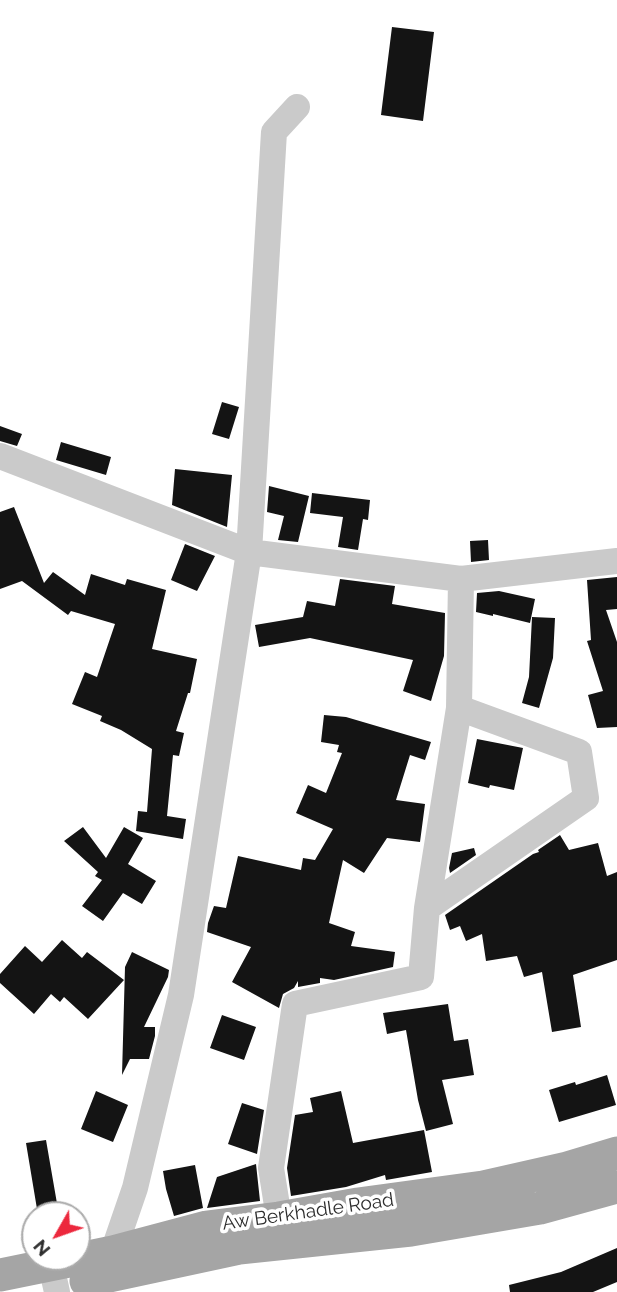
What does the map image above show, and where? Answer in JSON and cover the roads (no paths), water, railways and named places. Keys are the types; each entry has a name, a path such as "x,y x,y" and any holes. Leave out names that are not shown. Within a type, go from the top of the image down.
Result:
{"main road":[{"name":"Aw Berkhadle Road","path":"0,1275 48,1284 115,1263 207,1227 279,1219 358,1204 484,1187 567,1168 617,1153"},
{"name":"Aw Berkhadle Road","path":"115,1263 411,1230 540,1208 617,1187"}],"street":[{"path":"115,1263 118,1233 135,1188 181,995 249,552 274,132 297,107"},
{"path":"0,456 249,552 461,579 617,561"},
{"path":"279,1219 271,1168 295,1004 421,977 427,908 459,708 461,579"},
{"path":"427,908 586,798 579,752 459,708"}]}
